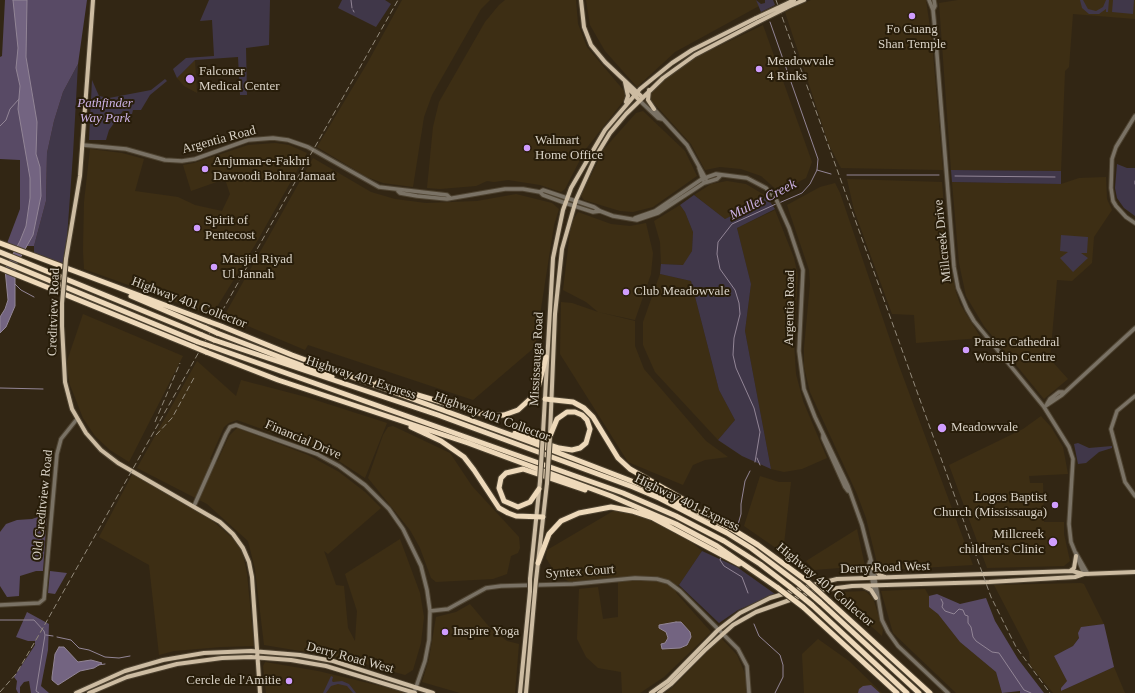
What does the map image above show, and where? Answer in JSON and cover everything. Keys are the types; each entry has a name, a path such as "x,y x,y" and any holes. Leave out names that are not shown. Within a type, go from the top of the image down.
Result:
{"highway":[{"name":"Highway 401 Collector","path":"2,244 76,273 221,326 292,355 630,480 715,520 758,545 806,581 930,693"},
{"name":"Highway 401 Express","path":"1,252 214,340 471,427 659,498 727,533 799,584 919,693"},
{"name":"Highway 401 Express","path":"0,260 198,342 550,466 629,496 676,516 724,541 760,564 812,605 907,693"},
{"path":"0,268 278,380 468,443 640,508 676,524 717,546 778,588 802,607 897,693"},
{"path":"76,273 217,333 382,396"},
{"path":"292,355 372,382 492,416 512,412 522,407 530,399 539,384 546,357"},
{"path":"548,400 573,402 584,408 593,416 618,458 630,469 715,520"},
{"path":"362,408 420,431 450,447 470,464 500,508 508,513 516,516 536,518 543,517"},
{"path":"462,417 568,450 580,448 586,443 590,429 587,420 582,415 575,412 567,412 557,419 550,436"},
{"path":"539,489 530,502 518,507 504,501 499,488 501,478 506,472 523,469 640,508"},
{"path":"538,563 549,534 561,521 579,513 602,508 621,508 653,518 691,537 766,579"}],"main road":[{"name":"Creditview Road","path":"93,0 83,145 78,190 69,234 62,303 65,382 71,405 77,419 92,441 108,456 227,527 240,542 246,555 252,577 260,693"},
{"path":"581,0 584,27 591,45 602,59 626,84 629,83 641,98"},
{"path":"789,5 794,0"},
{"path":"757,20 789,5 804,0"},
{"name":"Mississauga Road","path":"526,693 532,591 530,579 540,481 543,433 548,400 558,281 562,249 570,216 579,191 605,141 641,98 695,55 757,20"},
{"name":"Mississauga Road","path":"520,692 532,591 536,580 547,483 550,436 546,357 553,258 567,197 597,142 636,93 672,62 692,50 757,20"},
{"path":"625,105 628,96 626,84"},
{"path":"650,90 648,100 654,109"},
{"path":"1069,572 1074,568 1076,554"},
{"path":"873,568 880,575 887,578"},
{"name":"Derry Road West","path":"651,693 668,681 718,630 750,608 778,596 826,581 873,578 1069,572 1086,574"},
{"name":"Derry Road West","path":"659,693 671,684 733,625 756,612 785,601 831,588 1011,581 1086,574 1135,572"},
{"path":"863,586 871,590 876,598"},
{"name":"Derry Road West","path":"76,693 120,674 163,660 204,653 257,651 300,655 334,661 433,693"},
{"name":"Derry Road West","path":"88,693 127,677 177,664 222,658 258,657 291,660 326,666 414,693"}],"street":[{"name":"Millcreek Drive","path":"929,0 933,10 954,267 958,288 974,321 1046,406 1072,454 1069,524 1071,542 1086,574"},
{"name":"Millcreek Drive","path":"933,10 936,6 934,0"},
{"path":"641,98 654,109 687,145 705,180"},
{"path":"641,98 658,118 662,119"},
{"path":"1135,116 1116,147 1112,159 1111,188 1113,200 1116,206 1126,217 1135,223"},
{"name":"Argentia Road","path":"83,145 126,149 165,160 182,161 195,159 248,140 273,138 299,144 373,184 398,191 400,193 447,199 506,188 540,192 543,190 594,206 600,211 619,217 634,218 655,211 705,180 717,179 720,176 734,175 746,178 766,188 781,207 803,270 799,350 802,378 810,407 845,487 849,492 862,525 873,568 874,586 876,598 879,604"},
{"path":"560,195 571,188"},
{"path":"579,191 580,199 584,203"},
{"name":"Argentia Road","path":"540,192 543,195 557,201 593,212 600,211"},
{"path":"557,201 563,210"},
{"path":"570,216 581,208"},
{"path":"1046,406 1135,328"},
{"path":"1135,396 1117,411 1112,429 1125,482 1135,496"},
{"name":"Old Creditview Road","path":"0,605 39,603 44,599 57,454 61,439 77,419"},
{"name":"Financial Drive","path":"194,506 226,434 234,425 245,427 317,454 340,466 376,494 395,517 408,538 421,566 427,590 430,611 427,654 414,693"},
{"name":"Argentia Road","path":"870,561 869,564 873,578"},
{"name":"Syntex Court","path":"430,611 448,609 486,588 501,586 573,584 635,578 657,579 673,584 738,649 747,666 749,693"},
{"name":"Argentia Road","path":"874,586 885,626 894,641 948,693"}],"shaded area":[{"path":"5,0 87,0 78,64 63,92 54,121 47,153 46,201 34,246 6,246 20,209 20,160 0,159 0,57 2,56"},
{"path":"13,0 27,0 26,57 37,122 36,154 40,167 41,196 33,235 15,267 15,306 6,327 0,333 0,317 8,300 5,269 26,226 30,198 30,178 18,109 20,86 16,68 18,48"},
{"path":"402,0 490,0 481,9 432,95 424,117 413,187 383,183 367,177 317,147 368,62"},
{"path":"505,0 576,0 578,24 587,47 625,92 625,99 585,150 565,189 561,192 540,185 508,180 494,182 487,181 476,186 440,189 427,188 433,127 439,102 485,22"},
{"path":"586,0 756,0 759,6 675,52 637,87 605,51 590,25"},
{"path":"811,0 926,0 932,41 943,170 841,168 829,145 785,12"},
{"path":"958,0 1135,0 1135,19 1073,14 1069,67 1065,71 1061,171 951,170 939,3"},
{"path":"763,25 812,162 806,178 779,192 761,176 741,169 720,167 705,170 691,144 650,99 650,92 686,62"},
{"path":"195,60 197,93 184,86 177,78"},
{"path":"643,111 685,151 697,176 653,207 633,212 620,211 584,200 581,196 604,149 636,113"},
{"path":"275,143 289,145 307,153 255,245 212,315 84,269 84,202 90,149 122,153 144,159 135,191 178,197 195,205 222,211 230,194 225,179 191,191 183,165 194,163 248,145"},
{"path":"313,158 371,192 395,199 426,203 477,201 516,194 552,203 559,209 554,225 535,347 473,400 308,345 305,350 224,316"},
{"path":"1106,177 1107,199 1112,210 1094,237 1092,263 1072,281 1057,280 1050,359 1068,379 1044,399 984,326 966,296 959,263 952,182 1061,184 1079,178"},
{"path":"847,179 942,182 948,256 956,292 960,304 981,338 916,343 914,315 892,314 854,210"},
{"path":"727,181 746,184 766,196 753,205 725,219 694,195 711,184"},
{"path":"835,183 840,193 898,363 973,565 886,570 877,563 866,518 857,494 810,392 804,367 804,348 810,284 809,270 787,205 820,187"},
{"path":"680,205 685,212 693,232 692,251 684,265 661,264 660,242 654,221"},
{"path":"775,210 794,258 798,276 794,343 796,374 803,401 827,458 802,469 784,472 771,469 745,331 751,284 737,228"},
{"path":"578,212 611,224 630,226 646,223 653,253 651,274 635,320 598,312 586,302 563,290 571,224"},
{"path":"660,274 691,281 719,390 735,420 718,440 655,372 643,345 643,322"},
{"path":"561,302 572,303 598,312 635,321 635,346 644,369 706,441 728,457 705,460 693,465 683,485 628,462 560,354"},
{"path":"83,314 183,356 129,462 110,450 95,436 83,418 70,385 66,364"},
{"path":"197,361 236,396 241,380 306,397 387,423 365,478 325,452 237,420 224,427 210,459 217,462 229,436 237,428 308,455 339,472 365,492 381,508 328,554 324,551 336,585 344,586 348,628 355,641 357,611 345,574 400,539 420,593 424,617 421,643 413,670 405,675 348,659 264,645 255,569 248,541 207,504 137,468"},
{"path":"1041,416 1051,427 1063,447 1068,474 1029,476 1030,483 1043,483 1044,522 1064,522 1064,534 1070,561 1064,566 987,568 949,465 1023,429"},
{"path":"393,426 450,453 472,486 519,537 520,548 518,553 511,556 507,574 493,579 436,582 431,578 420,548 410,530 368,478 383,435 388,427"},
{"path":"133,473 208,517 237,542 243,554 247,574 254,646 174,651 159,655 149,565 99,537"},
{"path":"760,476 779,482 791,482 783,553 744,526"},
{"path":"620,507 630,509 688,539 702,551 679,585 673,585 677,594 711,632 664,677 640,693 622,693 621,672 598,668 586,657 577,639 579,589 598,587 603,619 618,617 618,579 573,584 556,574 546,558 547,550"},
{"path":"47,514 43,571 36,571 20,576 19,596 7,597 0,586 0,532 6,524 17,520 32,519"},
{"path":"857,529 865,566 814,570 806,561"},
{"path":"50,571 67,573 55,594 48,593"},
{"path":"1084,584 1104,624 1081,627 1079,637 1073,646 1054,656 1067,681 1061,691 1114,667 1125,693 1053,693 1030,665 1029,652 994,585"},
{"path":"925,589 929,596 931,608 938,614 960,642 996,672 1002,693 956,693 893,633 881,591"},
{"path":"865,591 873,598 883,630 882,636 839,597 840,592"},
{"path":"937,594 960,604 986,598 995,621 1018,659 1044,693 1020,693 1020,691 1002,693 996,672 960,642 938,614 929,607 929,596"},
{"path":"470,604 491,629 507,641 519,644 515,693 460,693 422,682 429,659 436,617 456,612"},
{"path":"27,612 49,624 48,650 41,686 49,693 31,693 29,681 24,682 20,687 20,693 18,693 16,689 17,681 14,677 35,645 35,641 28,641 16,637"},
{"path":"681,622 690,632 691,637 687,645 680,648 662,649 661,644 665,643 668,638 666,632 659,628 659,625"},
{"path":"1104,624 1114,667 1061,691 1061,688 1067,681 1054,656 1073,646 1079,638 1078,633 1081,627"},
{"path":"721,638 737,655 746,676 746,693 665,693 672,688"},
{"path":"818,639 849,661 882,693 804,693 802,654"},
{"path":"59,647 64,647 78,662 91,660 102,663 94,668 80,671 58,685 52,680 52,677 55,654"},
{"path":"265,662 318,671 410,693 266,693 263,666"},
{"path":"871,685 880,693 858,693 859,689 863,686"}],"green space":[{"path":"209,0 270,0 269,45 246,48 247,95 240,95 238,57 195,60 177,78 173,69 186,58 214,56 212,20 200,21"},
{"path":"342,0 385,0 391,4 376,27 338,8"},
{"path":"756,0 761,4 765,3 765,0 773,0 775,5 761,12"},
{"path":"1080,0 1083,0 1088,9 1096,11 1103,7 1106,0 1109,0 1108,12 1106,12 1106,9 1099,14 1089,14 1082,8"},
{"path":"1113,0 1134,0 1133,14 1112,12"},
{"path":"78,64 65,266 34,253 34,246 46,201 47,153 54,121 63,92"},
{"name":"Pathfinder Way Park","path":"165,79 167,81 150,95 141,110 133,110 132,114 130,115 127,111 123,111 109,130 106,140 89,140 92,80 99,96 109,98 151,90"},
{"path":"1117,164 1127,168 1135,168 1135,216 1124,208 1117,198 1115,188"},
{"path":"951,170 1061,171 1061,184 952,182"},
{"path":"694,195 725,219 753,205 766,196 775,209 737,228 751,284 745,331 771,469 742,456 718,440 735,420 719,390 691,281 660,274 661,264 683,265 692,251 693,232 685,212 680,205"},
{"path":"1061,235 1088,237 1087,253 1081,253 1088,258 1073,272 1060,258 1068,252 1060,251"},
{"path":"1078,443 1089,448 1112,446 1112,448 1099,452 1086,463 1078,464 1074,444"},
{"path":"702,551 737,567 775,594 738,610 719,623 679,585"},
{"path":"331,676 333,677 333,682 342,681 349,684 356,693 353,693 347,686 338,684 331,686 326,693 323,693"}],"waterway":[{"path":"351,0 352,8"},
{"name":"Mullet Creek","path":"770,22 818,159 817,170 810,184 802,193 779,203"},
{"path":"0,126 6,120 10,109 19,99"},
{"path":"817,170 831,174"},
{"path":"847,175 939,175"},
{"path":"955,176 1055,177"},
{"name":"Mullet Creek","path":"755,462 760,432 754,408 736,368 733,355 734,338 740,314 739,303 735,290 720,269 717,254 718,242 732,224 776,204"},
{"path":"15,284 21,290 34,297"},
{"path":"0,388 43,389"},
{"name":"Mullet Creek","path":"757,458 760,465"},
{"name":"Mullet Creek","path":"737,528 741,514 741,504 745,481 750,471"},
{"name":"Mullet Creek","path":"721,556 720,560 724,566 742,577 748,593"},
{"path":"941,599 943,603 942,607 945,611 954,614 959,609 963,610 965,615 968,616 968,623 976,641 992,652 999,653 1024,690 1031,693"},
{"path":"0,620 34,620 44,631 45,635 36,691 39,693"},
{"name":"Mullet Creek","path":"754,624 759,636 780,655 783,665 783,677 775,693"},
{"path":"46,635 53,636"},
{"path":"57,637 71,640 79,648 89,650 105,657 119,658 130,656"},
{"path":"98,665 105,664"}],"railway":[{"path":"0,692 16,674 40,633 398,0"},
{"path":"776,0 991,597 1016,647 1050,693"},
{"path":"155,422 180,363"},
{"path":"156,435 172,418 195,376"}],"place":[{"name":"Fo Guang Shan Temple","path":"912,16"},
{"name":"Meadowvale 4 Rinks","path":"759,69"},
{"name":"Falconer Medical Center","path":"190,79"},
{"name":"Walmart Home Office","path":"527,148"},
{"name":"Anjuman-e-Fakhri Dawoodi Bohra Jamaat","path":"205,169"},
{"name":"Spirit of Pentecost","path":"197,228"},
{"name":"Masjid Riyad Ul Jannah","path":"214,267"},
{"name":"Club Meadowvale","path":"626,292"},
{"name":"Praise Cathedral Worship Centre","path":"966,350"},
{"name":"Meadowvale","path":"942,428"},
{"name":"Logos Baptist Church (Mississauga)","path":"1055,505"},
{"name":"Millcreek children's Clinic","path":"1053,542"},
{"name":"Inspire Yoga","path":"445,632"},
{"name":"Cercle de l'Amitie","path":"289,681"}]}
